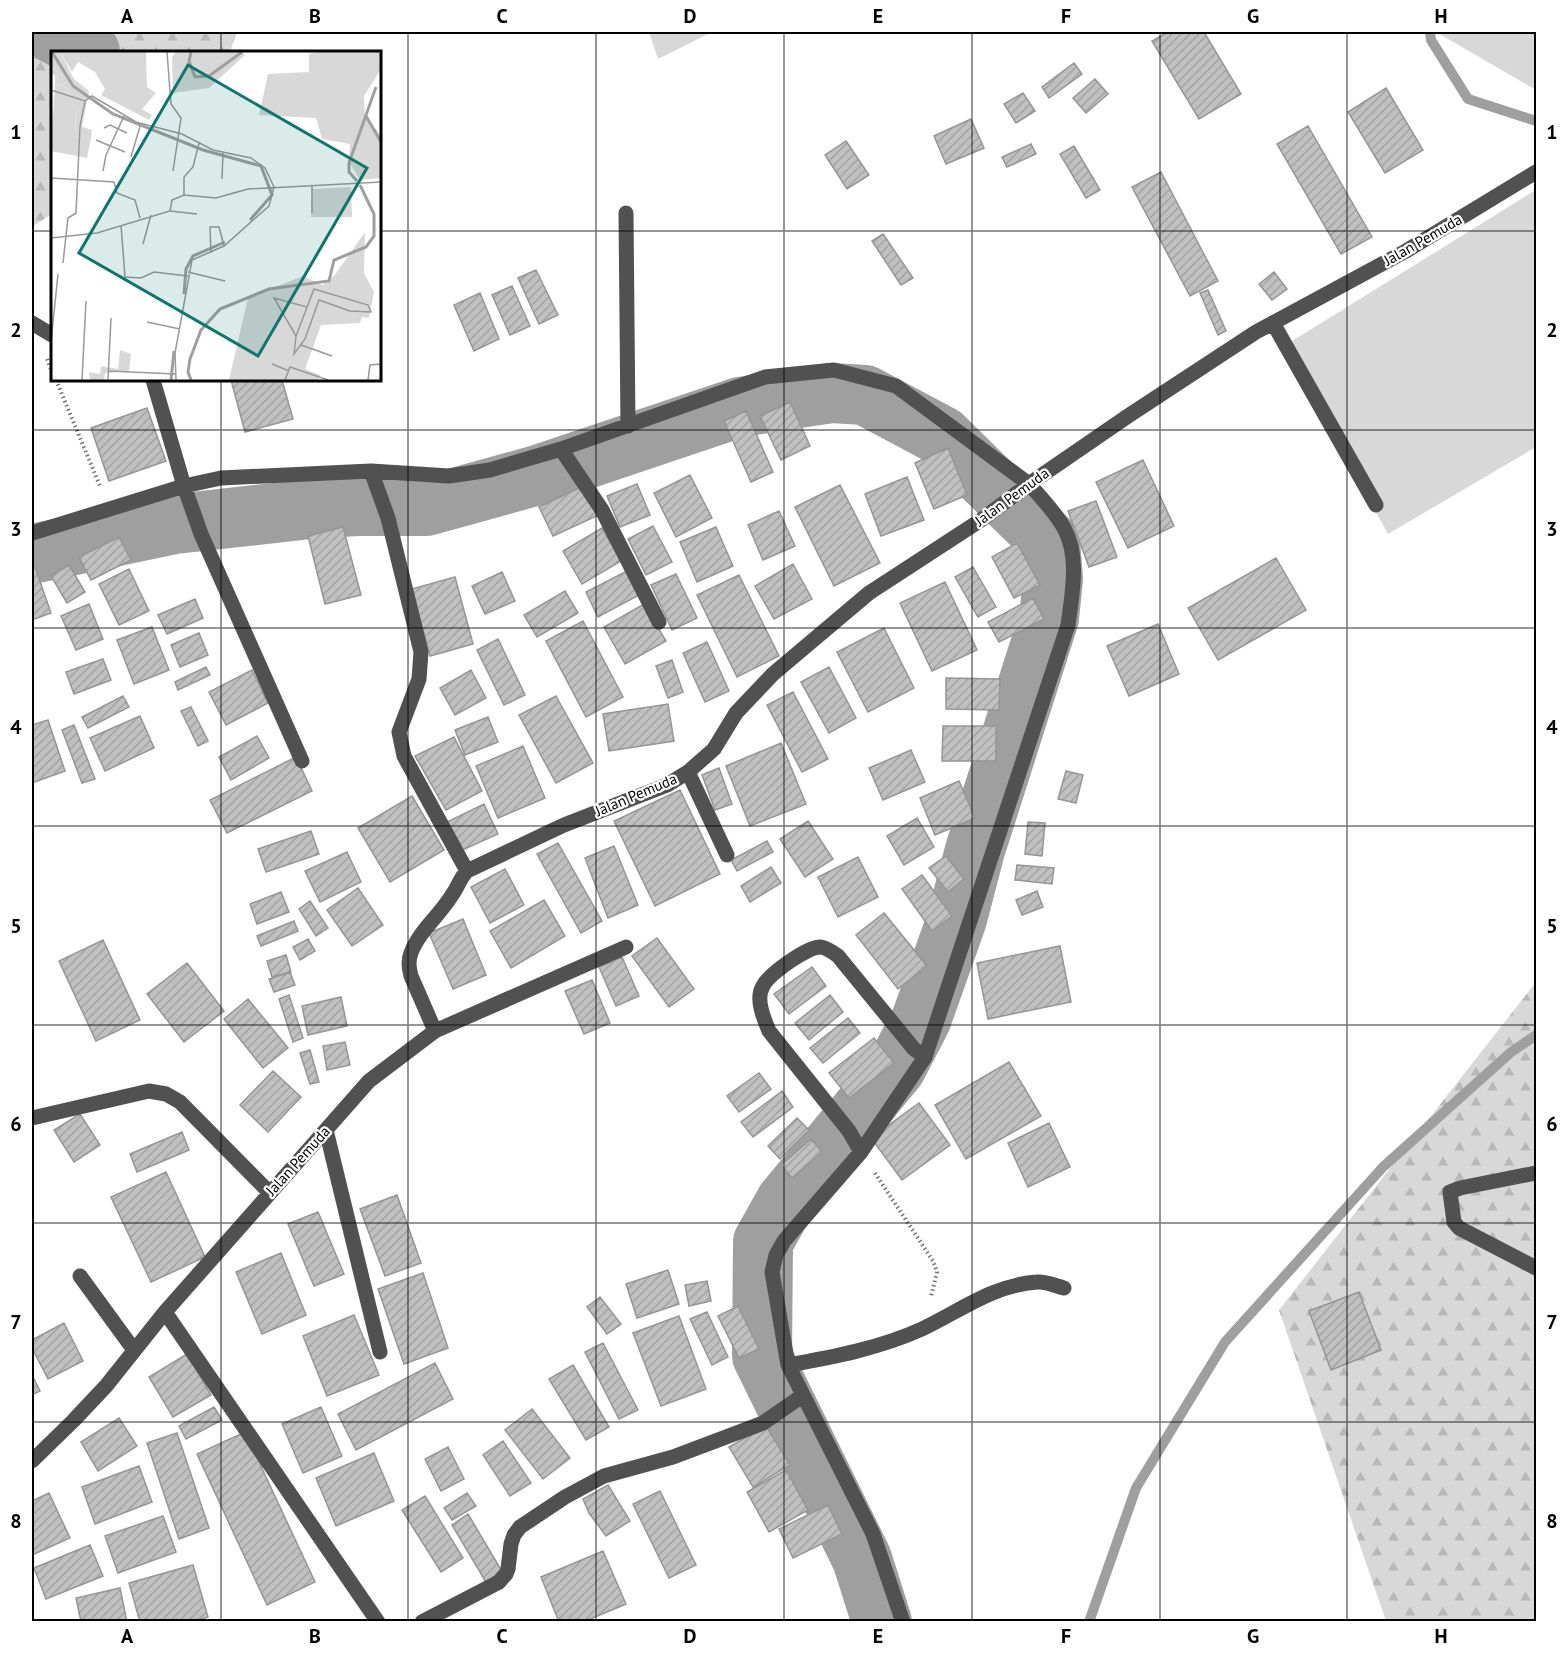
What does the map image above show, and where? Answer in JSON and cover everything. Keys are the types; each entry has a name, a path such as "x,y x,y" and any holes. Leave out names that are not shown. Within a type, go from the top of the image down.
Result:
{"street":[{"name":"Jalan Pemuda","path":"467,871 564,825 667,785 687,772 714,749 736,713 787,662 869,593 981,520 1128,416 1273,323 1406,251 1536,172"},
{"path":"626,213 628,426"},
{"path":"32,323 51,334"},
{"path":"1273,323 1376,505"},
{"path":"32,533 184,486 221,478 371,471 449,476 564,455 628,426 765,376 834,370 896,386 1026,487 1065,529 1074,576 1068,625 916,1048 861,1152 784,1240 776,1255 772,1272 788,1365 798,1399 873,1534 903,1622"},
{"path":"153,381 184,486 201,534 303,760"},
{"path":"564,455 602,510 659,622"},
{"path":"371,471 388,518 421,652 419,679 399,732 404,756 467,871 454,894 420,937 410,955 411,976 435,1030"},
{"path":"687,772 727,855"},
{"name":"Jalan Pemuda","path":"32,1461 74,1421 106,1386 165,1312 269,1192 369,1082 435,1030 626,947"},
{"path":"861,1152 849,1131 769,1031 762,1013 763,986 791,960 805,951 822,947 838,956 916,1048"},
{"path":"32,1118 149,1091 166,1094 180,1102 269,1192"},
{"path":"326,1130 380,1352"},
{"path":"1536,1173 1450,1192 1454,1222 1459,1228 1536,1268"},
{"path":"80,1276 134,1350"},
{"path":"788,1365 850,1354 921,1329 964,1305 1000,1290 1039,1282 1064,1287"},
{"path":"165,1312 378,1622"},
{"path":"422,1622 499,1582 508,1569 511,1544 520,1527 566,1497 604,1476 673,1457 763,1423 798,1399"}],"path":[{"path":"56,381 109,509"},
{"path":"861,1152 933,1261 937,1272 921,1329"}],"green space":[{"path":"32,32 237,32 230,51 51,51 51,215 32,227"},
{"path":"649,32 712,32 658,59"},
{"path":"1436,32 1536,32 1536,90"},
{"path":"1534,191 1536,195 1536,447 1388,534 1284,346"},
{"path":"1536,982 1536,1621 1386,1621 1279,1310"}],"building":[{"path":"1168,32 1204,32 1241,94 1199,119 1152,41"},
{"path":"1074,63 1082,74 1049,98 1042,87"},
{"path":"1095,79 1108,94 1086,113 1073,98"},
{"path":"1386,88 1423,150 1385,173 1348,112"},
{"path":"1023,93 1035,111 1016,123 1004,104"},
{"path":"971,119 984,148 946,164 934,136"},
{"path":"1308,126 1372,237 1341,254 1277,144"},
{"path":"846,141 869,175 847,189 825,155"},
{"path":"1031,144 1036,154 1007,167 1002,157"},
{"path":"1074,146 1100,190 1086,198 1060,154"},
{"path":"1161,172 1218,281 1190,296 1132,187"},
{"path":"883,234 913,278 901,285 872,241"},
{"path":"536,270 558,315 539,324 518,278"},
{"path":"1274,272 1287,289 1272,300 1259,284"},
{"path":"512,286 530,326 510,335 492,295"},
{"path":"1208,290 1226,331 1218,335 1200,293"},
{"path":"480,293 499,339 474,351 454,305"},
{"path":"231,381 282,381 293,419 245,432"},
{"path":"790,402 810,446 781,460 760,416"},
{"path":"147,408 166,461 109,481 91,428"},
{"path":"746,411 773,472 751,482 724,421"},
{"path":"948,448 967,495 934,509 915,463"},
{"path":"1143,460 1174,526 1128,548 1096,482"},
{"path":"690,475 712,518 676,537 654,493"},
{"path":"907,477 924,520 881,536 865,494"},
{"path":"637,484 650,515 620,527 607,496"},
{"path":"585,485 599,515 553,536 539,507"},
{"path":"840,485 880,563 834,586 795,507"},
{"path":"1096,501 1117,557 1089,567 1068,511"},
{"path":"779,511 795,546 763,560 748,525"},
{"path":"653,526 672,562 646,575 628,539"},
{"path":"343,527 361,595 325,604 308,536"},
{"path":"716,527 733,566 697,582 680,542"},
{"path":"602,528 621,561 582,584 563,551"},
{"path":"119,537 131,560 91,580 79,557"},
{"path":"1017,543 1040,585 1014,598 992,557"},
{"path":"1276,558 1306,610 1218,660 1188,608"},
{"path":"34,564 51,613 32,620 32,565"},
{"path":"793,564 812,599 774,619 755,586"},
{"path":"69,565 85,592 67,603 51,576"},
{"path":"973,567 996,607 978,617 955,577"},
{"path":"129,569 149,611 119,625 99,584"},
{"path":"627,571 639,595 598,617 586,592"},
{"path":"502,572 515,601 485,614 472,586"},
{"path":"676,574 697,618 672,630 651,585"},
{"path":"739,575 779,656 737,677 697,595"},
{"path":"455,577 473,644 430,656 412,589"},
{"path":"945,582 977,650 932,671 900,603"},
{"path":"565,591 578,613 537,637 524,615"},
{"path":"1033,598 1044,619 999,642 988,622"},
{"path":"195,599 203,618 167,634 158,615"},
{"path":"89,604 103,639 76,650 61,616"},
{"path":"644,604 666,641 625,664 604,627"},
{"path":"583,621 623,697 586,717 546,641"},
{"path":"1158,624 1179,674 1129,696 1107,646"},
{"path":"152,627 169,670 134,684 117,640"},
{"path":"884,628 914,688 868,712 837,652"},
{"path":"199,633 208,655 180,667 171,645"},
{"path":"498,639 525,695 504,705 477,650"},
{"path":"707,642 729,691 705,702 683,653"},
{"path":"103,659 111,680 74,694 66,672"},
{"path":"672,660 683,692 668,698 656,666"},
{"path":"206,667 210,675 178,690 175,682"},
{"path":"829,667 856,718 829,733 801,682"},
{"path":"252,670 268,703 226,725 209,692"},
{"path":"471,670 486,698 455,715 440,688"},
{"path":"946,678 1000,679 999,710 946,709"},
{"path":"793,692 828,759 802,772 767,705"},
{"path":"123,696 129,707 88,728 82,717"},
{"path":"556,696 593,763 556,783 519,715"},
{"path":"668,704 674,741 609,751 603,714"},
{"path":"191,707 208,741 198,746 181,711"},
{"path":"140,716 154,748 105,771 90,738"},
{"path":"488,717 498,742 465,755 455,730"},
{"path":"48,720 65,771 32,783 32,725"},
{"path":"74,725 95,779 82,783 62,730"},
{"path":"943,726 996,726 996,761 942,761"},
{"path":"257,736 269,758 231,780 219,757"},
{"path":"454,737 482,791 446,810 415,756"},
{"path":"781,743 806,804 750,826 726,766"},
{"path":"523,746 545,798 498,818 476,766"},
{"path":"911,750 925,782 883,800 869,768"},
{"path":"296,757 312,791 227,833 210,800"},
{"path":"719,768 732,804 715,810 702,775"},
{"path":"1066,771 1083,775 1076,803 1058,799"},
{"path":"959,781 975,818 935,835 920,798"},
{"path":"680,790 720,874 655,906 614,821"},
{"path":"412,796 444,850 390,882 358,828"},
{"path":"484,804 498,834 458,852 445,823"},
{"path":"917,818 934,847 904,865 887,836"},
{"path":"808,821 833,859 805,877 780,839"},
{"path":"1028,822 1045,823 1042,856 1025,854"},
{"path":"311,831 319,854 266,872 258,849"},
{"path":"767,841 773,852 737,871 731,860"},
{"path":"558,843 602,921 581,933 537,854"},
{"path":"614,846 638,905 608,918 585,858"},
{"path":"347,852 361,882 320,902 305,871"},
{"path":"946,856 964,879 948,892 929,868"},
{"path":"858,857 878,897 838,917 818,877"},
{"path":"1017,865 1054,868 1052,884 1015,880"},
{"path":"771,867 781,883 750,902 741,886"},
{"path":"505,869 524,905 490,923 471,887"},
{"path":"922,875 952,916 932,931 902,889"},
{"path":"358,888 383,925 352,946 327,910"},
{"path":"1037,891 1043,907 1022,915 1016,900"},
{"path":"281,892 289,912 257,924 250,904"},
{"path":"544,900 565,936 511,968 490,931"},
{"path":"310,901 328,928 316,936 299,909"},
{"path":"884,913 927,966 898,989 856,935"},
{"path":"463,919 486,975 453,989 429,933"},
{"path":"294,921 298,931 261,946 257,936"},
{"path":"657,938 694,989 669,1007 632,956"},
{"path":"308,939 315,951 300,960 293,947"},
{"path":"103,940 140,1020 96,1041 59,961"},
{"path":"1060,946 1071,1002 988,1019 977,963"},
{"path":"286,955 291,972 272,977 267,961"},
{"path":"622,957 639,996 616,1006 599,967"},
{"path":"187,963 224,1011 184,1042 147,994"},
{"path":"812,967 826,986 789,1014 774,994"},
{"path":"290,972 295,985 274,992 269,979"},
{"path":"592,980 610,1023 584,1034 565,991"},
{"path":"289,995 303,1038 293,1042 279,999"},
{"path":"830,995 843,1012 809,1040 795,1023"},
{"path":"341,997 347,1026 308,1035 302,1006"},
{"path":"248,999 288,1048 263,1068 224,1019"},
{"path":"848,1018 860,1033 823,1063 810,1048"},
{"path":"874,1038 894,1063 849,1098 829,1073"},
{"path":"345,1042 350,1065 327,1070 323,1046"},
{"path":"310,1050 319,1082 310,1084 300,1053"},
{"path":"1009,1062 1041,1116 966,1159 935,1105"},
{"path":"273,1071 301,1097 268,1132 240,1105"},
{"path":"759,1073 771,1089 739,1112 727,1096"},
{"path":"782,1091 793,1107 753,1137 741,1122"},
{"path":"919,1103 950,1145 902,1180 871,1138"},
{"path":"80,1114 100,1145 74,1162 54,1130"},
{"path":"797,1118 809,1130 780,1159 768,1146"},
{"path":"1049,1123 1070,1167 1028,1187 1008,1143"},
{"path":"182,1132 189,1150 137,1172 130,1154"},
{"path":"811,1139 822,1152 792,1178 781,1165"},
{"path":"166,1172 205,1257 151,1282 111,1197"},
{"path":"397,1195 421,1263 385,1276 360,1209"},
{"path":"318,1212 344,1274 314,1286 288,1224"},
{"path":"281,1253 306,1315 262,1334 236,1272"},
{"path":"668,1270 679,1304 637,1318 626,1284"},
{"path":"423,1273 448,1348 404,1364 378,1289"},
{"path":"707,1281 711,1301 689,1306 685,1285"},
{"path":"1359,1292 1381,1350 1331,1370 1309,1311"},
{"path":"600,1297 621,1324 607,1334 587,1307"},
{"path":"738,1306 759,1349 739,1358 718,1316"},
{"path":"707,1312 728,1357 712,1365 690,1319"},
{"path":"354,1315 379,1375 327,1396 303,1336"},
{"path":"679,1316 706,1389 661,1406 633,1333"},
{"path":"64,1323 83,1361 48,1379 32,1348 32,1340"},
{"path":"603,1343 638,1410 619,1419 585,1352"},
{"path":"187,1354 211,1395 173,1417 149,1377"},
{"path":"435,1363 453,1399 356,1450 338,1414"},
{"path":"573,1365 609,1427 586,1440 549,1379"},
{"path":"32,1375 40,1391 32,1395"},
{"path":"214,1407 222,1420 186,1439 179,1426"},
{"path":"321,1407 342,1456 303,1473 282,1424"},
{"path":"532,1409 570,1458 543,1479 505,1430"},
{"path":"119,1418 137,1446 98,1471 81,1442"},
{"path":"766,1426 790,1465 753,1487 729,1447"},
{"path":"245,1432 315,1582 267,1605 197,1454"},
{"path":"177,1433 209,1528 179,1539 147,1443"},
{"path":"503,1441 531,1483 510,1496 483,1455"},
{"path":"448,1447 464,1479 441,1491 425,1459"},
{"path":"374,1453 394,1501 336,1526 316,1478"},
{"path":"139,1466 152,1502 95,1524 82,1487"},
{"path":"786,1470 808,1510 769,1532 747,1492"},
{"path":"608,1485 630,1521 606,1536 589,1513 583,1499"},
{"path":"660,1491 696,1565 669,1578 633,1504"},
{"path":"49,1493 70,1538 32,1555 32,1501"},
{"path":"467,1493 476,1506 452,1520 444,1508"},
{"path":"425,1496 463,1558 441,1572 402,1510"},
{"path":"828,1505 842,1534 793,1558 779,1529"},
{"path":"468,1514 503,1573 487,1584 452,1525"},
{"path":"163,1516 176,1552 118,1573 105,1536"},
{"path":"90,1545 103,1576 46,1599 34,1568"},
{"path":"603,1551 626,1604 583,1622 559,1622 541,1577"},
{"path":"193,1565 208,1617 191,1622 140,1622 129,1583"},
{"path":"120,1588 127,1622 81,1622 76,1598"}],"waterway":[{"path":"50,32 88,51"},
{"path":"1430,32 1431,40 1468,99 1536,121"},
{"path":"32,554 175,524 319,508 426,506 538,475 740,407 831,393 865,395 942,436 1050,542 1053,579 1049,618 975,850 957,919 921,1020 896,1068 786,1201 763,1242 762,1356 862,1559 882,1622"},
{"path":"1089,1622 1136,1488 1225,1342 1383,1167 1510,1053 1536,1035"}]}
